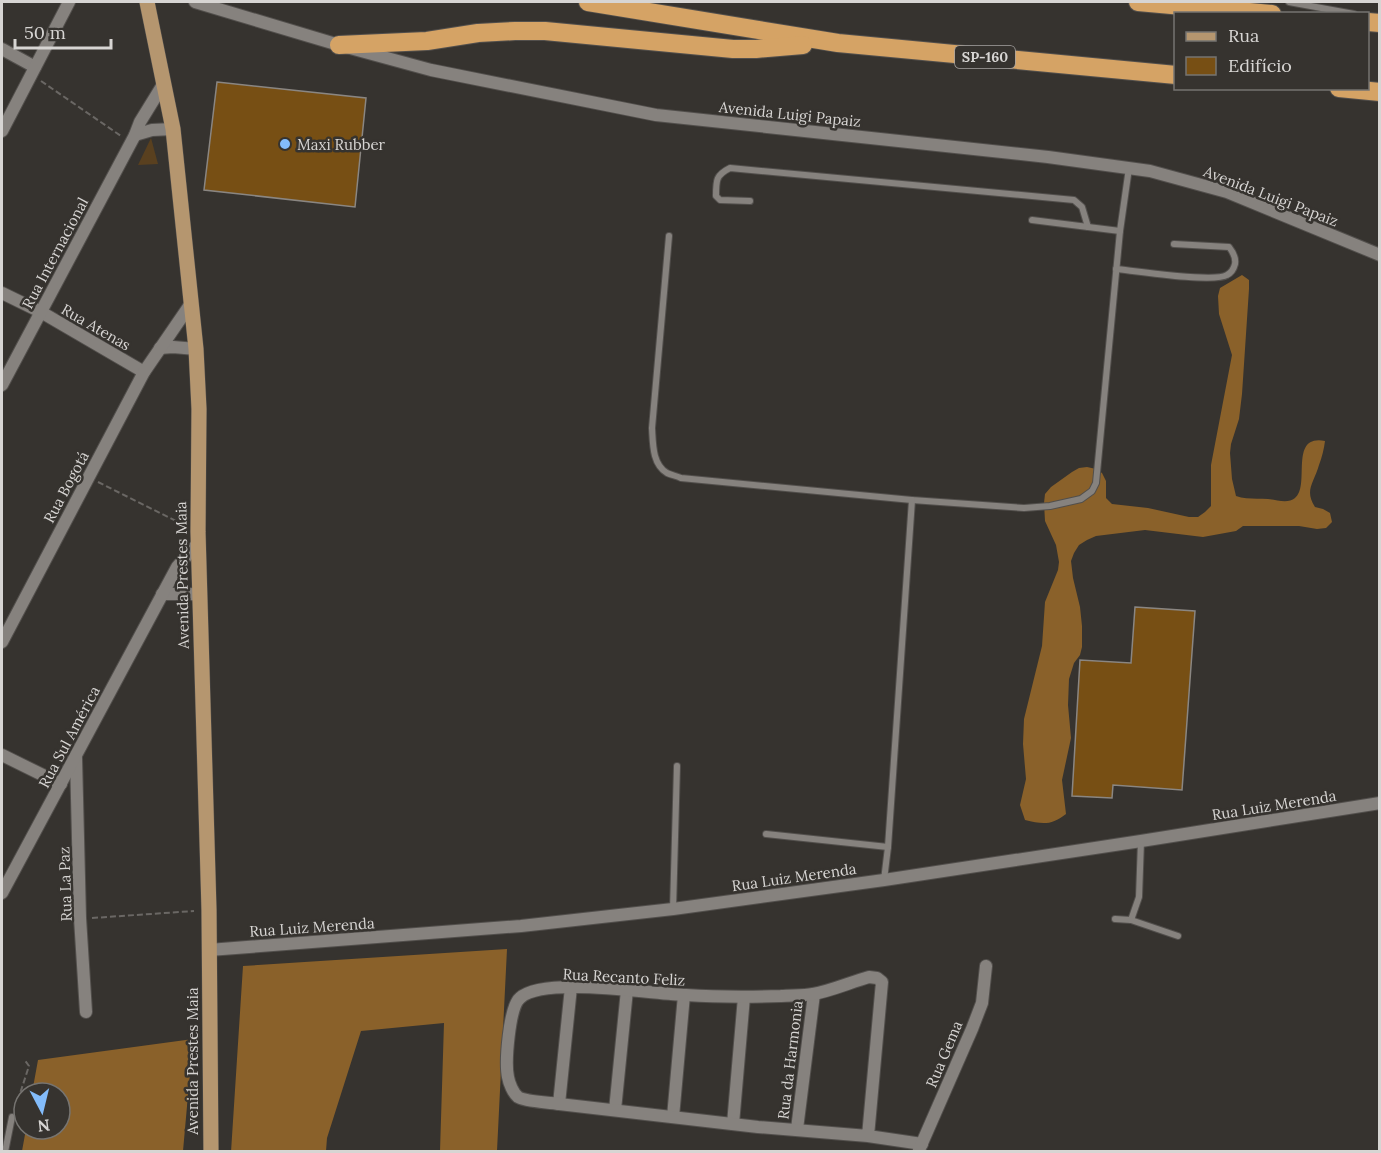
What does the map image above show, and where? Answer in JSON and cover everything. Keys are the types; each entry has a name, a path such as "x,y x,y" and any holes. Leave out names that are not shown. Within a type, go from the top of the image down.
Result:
{"highway":[{"name":"SP-160","path":"588,2 838,43 1174,75"},
{"path":"1138,2 1250,12"},
{"path":"339,45 427,41 478,33 515,31 756,49 838,43"},
{"path":"1360,90 1380,92"}],"main road":[{"name":"Avenida Prestes Maia","path":"147,2 173,129 196,349 199,409 198,538 209,910 211,1152"}],"street":[{"path":"2,131 69,2"},
{"name":"Avenida Luigi Papaiz","path":"195,2 431,70 656,115 1048,156 1150,171 1227,192 1380,255"},
{"path":"2,49 33,71"},
{"name":"Rua Internacional","path":"2,386 140,122 164,83"},
{"path":"133,139 152,130 173,129"},
{"name":"Rua Atenas","path":"2,292 144,372"},
{"name":"Rua Bogotá","path":"2,642 144,372 192,302"},
{"path":"160,348 196,349"},
{"name":"Rua Sul América","path":"2,893 162,594 177,567 198,538"},
{"path":"162,594 200,596"},
{"path":"2,755 61,784"},
{"name":"Rua La Paz","path":"76,756 80,918 86,1012"},
{"name":"Rua Luiz Merenda","path":"209,950 521,927 673,909 884,880 1380,803"},
{"name":"Rua Gema","path":"921,1148 982,1003 986,966"},
{"name":"Rua Recanto Feliz","path":"868,1136 882,982 878,978 869,977 813,994 744,997 571,987 528,993 519,998 515,1005 506,1063 511,1088 518,1096 526,1099 733,1124 868,1136 921,1148"},
{"path":"559,1104 571,987"},
{"path":"615,1110 627,990"},
{"name":"Rua da Harmonia","path":"797,1129 813,994"},
{"path":"674,1117 684,995"},
{"path":"733,1124 744,997"}],"lane":[{"path":"1289,2 1343,12"},
{"path":"750,201 720,200 716,196 716,184 721,173 730,168 1074,200 1082,207 1088,227"},
{"path":"669,236 652,428 654,453 658,464 667,473 681,478 912,500 1024,508 1063,504 1081,499 1092,491 1096,483 1116,269 1129,168"},
{"path":"1032,220 1120,231"},
{"path":"1116,269 1219,278 1228,275 1233,270 1235,263 1233,252 1229,247 1174,244"},
{"path":"884,880 912,500"},
{"path":"673,909 677,766"},
{"path":"766,834 888,847"},
{"path":"1131,920 1139,897 1141,841"},
{"path":"1115,919 1131,920 1178,936"},
{"path":"5,1152 12,1118"}],"path":[{"path":"33,71 133,139"},
{"path":"88,477 198,538"},
{"path":"80,918 209,910"},
{"path":"24,1059 29,1066 24,1081"}],"shaded area":[{"path":"151,138 158,164 138,165"},
{"path":"1242,275 1249,280 1249,289 1242,394 1239,419 1230,453 1236,496 1292,500 1299,492 1303,453 1307,445 1314,441 1325,441 1310,496 1315,507 1330,513 1332,522 1326,528 1317,529 1299,526 1243,526 1236,531 1203,537 1145,530 1096,536 1079,545 1071,561 1080,607 1082,647 1069,679 1068,705 1071,738 1062,780 1066,814 1056,821 1046,823 1025,820 1020,805 1026,779 1023,744 1024,719 1042,646 1045,602 1059,562 1056,545 1045,521 1045,494 1072,472 1087,467 1102,473 1106,481 1106,498 1112,504 1148,508 1189,517 1198,517 1211,506 1211,465 1232,355 1219,314 1218,296 1220,288"},
{"path":"507,949 497,1151 440,1151 444,1023 361,1031 327,1138 326,1151 231,1152 243,966"},
{"path":"193,1039 183,1151 22,1151 24,1141 72,1141 72,1081 34,1081 38,1060"}],"building":[{"name":"Maxi Rubber","path":"217,82 366,98 355,207 204,190"},
{"path":"1135,607 1195,611 1182,790 1113,785 1112,798 1072,796 1080,660 1131,663"}],"place":[{"name":"Maxi Rubber","path":"285,144"}]}
